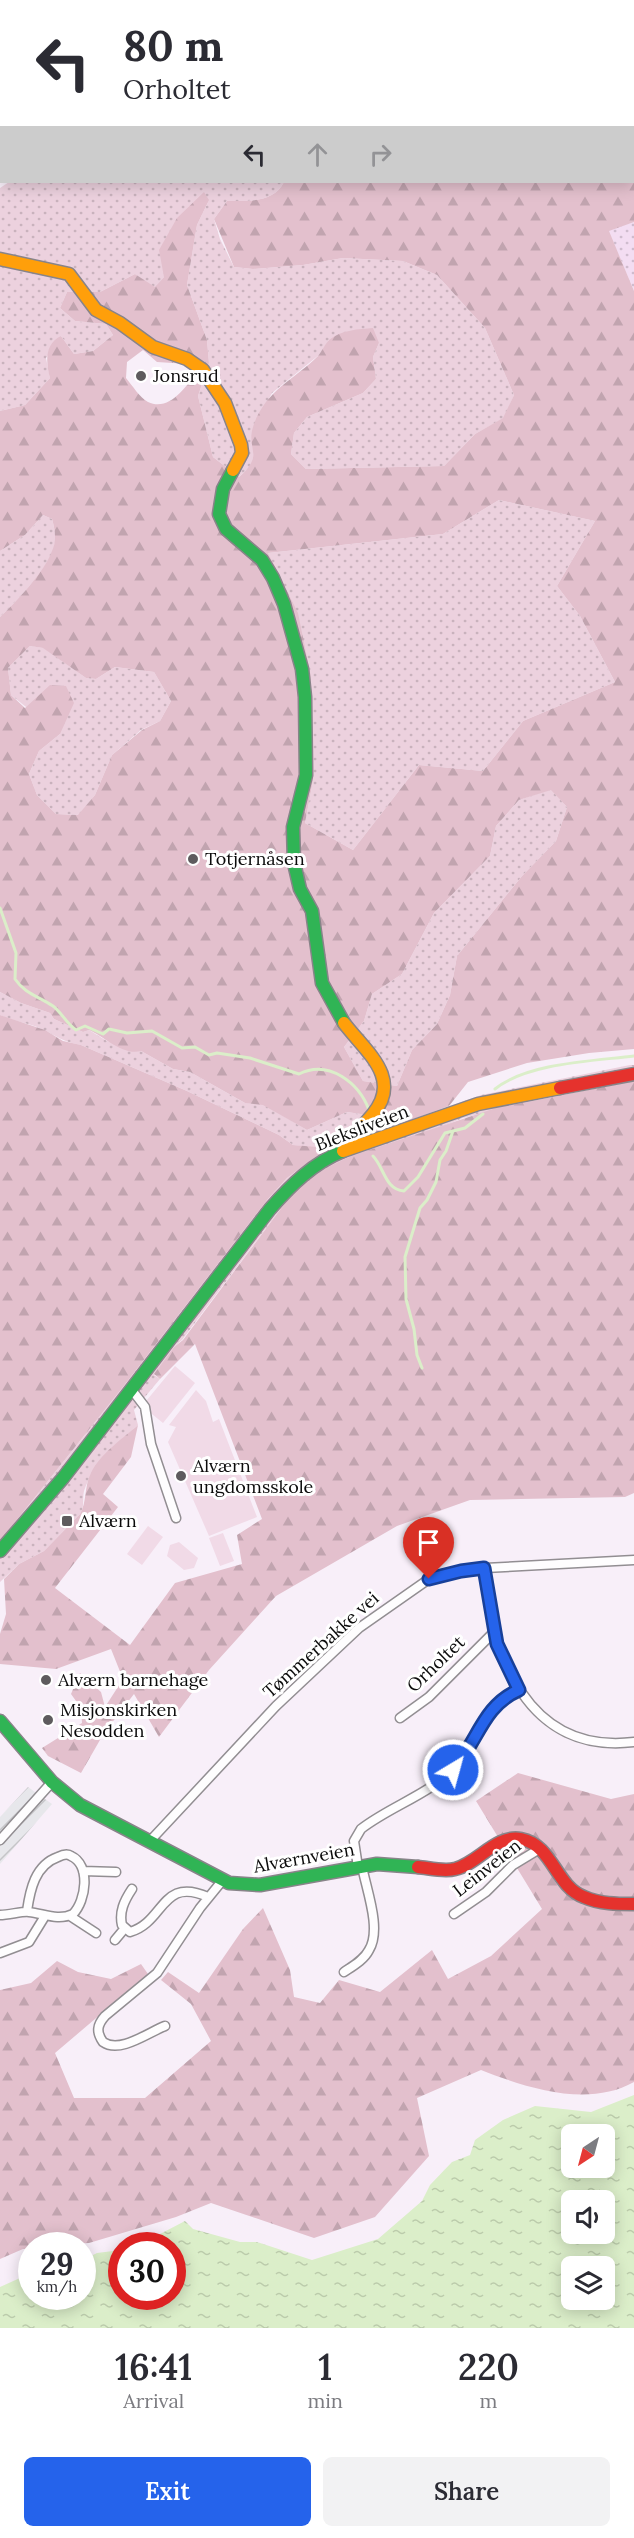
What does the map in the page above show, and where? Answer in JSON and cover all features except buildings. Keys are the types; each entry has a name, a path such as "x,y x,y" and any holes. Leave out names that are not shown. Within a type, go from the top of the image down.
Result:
{"main road":[{"path":"0,258 69,274 78,283 96,310 120,323 153,347 186,359 203,370 222,396 233,421 242,453 221,495 219,508 221,519 230,533 262,560 273,578 284,604 302,669 306,697 306,775 293,826 294,864 300,889 312,911 322,983 345,1024 379,1066 385,1081 380,1105 352,1139 351,1148"},
{"name":"Bleksliveien","path":"0,1551 63,1478 291,1185 317,1164 351,1148 478,1104 634,1074"},
{"name":"Alværnveien","path":"0,1721 52,1782 80,1805 222,1881 238,1885 260,1885 360,1866 389,1863 453,1870 472,1863 498,1844 508,1840 526,1839 541,1848"},
{"path":"541,1848 569,1887 582,1897 608,1904 634,1904"}],"street":[{"path":"132,1390 145,1407 151,1444 176,1518"},
{"name":"Tømmerbakke vei","path":"149,1842 276,1706 359,1628 429,1579 484,1568 634,1560"},
{"path":"484,1568 497,1644 519,1690 536,1711 576,1737 605,1744 634,1742"},
{"name":"Orholtet","path":"400,1718 429,1697 494,1632"},
{"path":"344,1972 368,1953 373,1940 372,1908 354,1841 361,1829 446,1776 464,1756 496,1704 519,1690"},
{"path":"0,1840 52,1782"},
{"name":"Leinveien","path":"454,1914 486,1892 513,1865 541,1848"},
{"path":"27,1911 34,1881 44,1865 59,1856 71,1855 83,1871 84,1897 80,1907 70,1916"},
{"path":"83,1871 116,1872"},
{"path":"165,2026 136,2040 114,2046 103,2042 98,2032 99,2025 105,2016 157,1973 208,1897 222,1881"},
{"path":"132,1889 122,1908 121,1921 130,1932 136,1930 178,1892 192,1891 208,1897"},
{"path":"0,1915 20,1914 27,1911 45,1916 70,1916 96,1933"},
{"path":"0,1953 29,1942 45,1916"},
{"path":"115,1940 125,1928"}],"shaded area":[{"path":"8,183 283,183 280,189 267,197 251,201 227,201 214,219 220,239 234,267 253,269 303,265 343,258 403,261 437,275 485,328 514,395 504,418 475,434 444,466 306,469 291,454 294,433 307,417 363,393 376,379 373,357 379,343 329,340 319,355 272,393 253,428 252,465 239,477 213,457 198,396 209,363 207,340 187,285 197,225 209,200 164,277 155,288 135,274 100,292 67,292 60,308 75,321 106,324 113,335 93,351 74,354 61,336 46,358 50,378 25,405 0,411 0,188"},
{"path":"634,222 634,291 608,230"},
{"path":"499,500 595,521 557,586 580,616 615,682 523,721 483,771 419,765 353,850 305,823 313,781 311,677 268,553 443,534"},
{"path":"43,515 52,519 55,535 53,551 37,577 0,617 0,551 25,535"},
{"path":"30,646 44,648 86,678 96,679 115,667 154,672 171,701 160,721 141,730 112,755 95,795 79,815 56,814 37,795 29,774 39,751 60,734 11,695 8,668"},
{"path":"551,789 567,807 556,841 522,876 457,956 450,995 437,1024 412,1050 397,1086 363,1081 344,1047 364,1021 372,994 402,974 434,913 490,856 496,826 519,800"},
{"path":"0,992 21,1003 50,1013 54,1019 83,1032 89,1030 107,1041 141,1051 173,1069 190,1072 245,1103 263,1104 307,1130 347,1112 408,1121 481,1095 630,1065 634,1065 634,1081 547,1097 463,1118 305,1182 285,1203 154,1375 160,1379 134,1410 138,1425 113,1447 93,1471 84,1491 80,1514 44,1551 19,1564 0,1582 0,1541 123,1387 268,1199 287,1178 327,1149 293,1145 279,1135 187,1091 81,1045 70,1043 40,1028 0,1015"},
{"path":"175,1366 195,1383 163,1423 142,1406"},
{"path":"196,1390 206,1401 213,1422 219,1419 257,1517 209,1536 168,1442 176,1427 169,1425"},
{"path":"148,1526 163,1537 142,1565 127,1554"},
{"path":"223,1533 234,1561 220,1566 209,1538"},
{"path":"179,1542 198,1558 194,1568 184,1570 167,1556 170,1545"},
{"path":"28,1787 52,1804 0,1864 0,1817"}],"green space":[{"path":"283,183 634,183 634,222 609,231 634,291 634,1049 589,1053 527,1063 468,1082 449,1106 408,1121 347,1112 307,1130 263,1105 245,1103 190,1072 173,1069 141,1051 128,1051 89,1030 83,1032 54,1019 50,1013 21,1003 0,992 0,617 37,577 54,547 55,535 52,519 43,515 25,535 0,551 0,411 25,405 50,378 48,354 55,339 61,336 74,354 93,351 113,335 106,324 75,321 60,308 67,292 100,292 135,274 155,287 164,277 159,250 177,218 204,192 209,200 197,225 187,285 207,340 209,363 198,396 213,457 239,477 247,469 253,457 251,435 258,414 281,387 318,356 328,342 339,334 373,328 379,343 373,357 376,379 363,393 307,417 294,433 291,454 306,469 444,466 475,434 503,418 514,395 485,328 437,275 403,261 343,258 303,265 253,269 234,267 214,219 227,201 251,201 267,197 280,189","holes":["143,350 157,362 188,364 196,373 170,401 163,404 148,402 126,378 127,362","499,500 595,521 557,586 580,616 615,682 523,721 483,771 419,765 353,850 305,823 313,781 311,677 298,613 268,553 443,534","30,646 43,648 86,678 96,679 115,667 154,672 171,701 160,721 142,730 112,755 95,795 78,815 56,814 37,795 29,774 39,751 60,734 74,703 66,686 50,685 25,708 11,695 8,668","551,790 567,807 556,841 522,876 457,956 450,995 437,1024 412,1050 397,1086 363,1081 344,1047 364,1021 372,994 402,974 434,913 490,856 496,826 519,800"]},
{"path":"0,1015 45,1030 63,1041 81,1045 187,1091 279,1135 293,1145 328,1148 287,1178 268,1199 123,1387 0,1541"},
{"path":"634,1081 634,1493 625,1497 470,1500 397,1526 276,1596 209,1670 159,1737 134,1694 104,1733 81,1773 48,1756 42,1748 82,1723 81,1708 71,1694 80,1673 101,1692 105,1707 123,1679 111,1649 56,1669 0,1664 0,1634 6,1614 4,1579 19,1564 44,1551 80,1514 84,1505 87,1483 95,1466 112,1447 138,1425 131,1457 103,1494 118,1507 55,1588 130,1645 175,1583 242,1564 237,1535 262,1519 195,1344 160,1379 154,1374 174,1347 183,1340 285,1203 305,1182 351,1156 496,1108"},
{"path":"518,1773 611,1799 634,1794 634,2082 616,2090 597,2094 578,2094 537,2089 481,2070 417,2098 429,2156 375,2217 314,2238 211,2203 176,2217 126,2232 108,2232 108,2237 96,2241 96,2232 18,2232 18,2251 0,2259 0,1990 31,1983 57,1961 78,1972 111,1979 141,1964 148,1974 55,2053 74,2098 145,2098 211,2041 191,2004 161,1980 168,1972 199,1993 243,1929 263,1908 290,1970 294,1997 320,2003 339,1980 380,1992 432,1950 448,1979 491,1956 542,1909 476,1801"}],"water":[{"path":"634,2095 634,2328 0,2328 0,2287 18,2279 18,2310 96,2310 96,2254 108,2252 108,2310 186,2310 186,2232 164,2232 185,2221 193,2229 240,2242 257,2242 312,2260 378,2239 422,2201 430,2185 452,2162 470,2155 475,2140 503,2120 535,2106 591,2112"}],"waterway":[{"path":"0,908 16,953 15,979 27,991 53,1006 76,1030 85,1026 103,1034 109,1029 127,1033 152,1031 182,1048 195,1047 209,1055 217,1053 250,1058 299,1074 310,1070 332,1072 342,1076 358,1091 369,1110"},
{"path":"495,1089 508,1080 542,1068 634,1056"},
{"path":"373,1156 393,1187 404,1191 418,1177 445,1133 465,1128 483,1114"},
{"path":"422,1368 417,1355 414,1329 406,1299 405,1257 420,1208 436,1182 440,1160 453,1131"}],"traffic: fast":[{"path":"233,470 223,489 219,514 226,529 262,560 273,578 284,604 302,669 305,697 306,775 293,827 294,863 300,889 312,911 322,983 344,1023"},
{"path":"0,1551 63,1478 270,1209 303,1176 322,1162 343,1151"},
{"path":"0,1721 52,1782 80,1805 229,1883 260,1885 377,1864 418,1867"}],"traffic: slow":[{"path":"0,259 69,274 96,310 120,323 153,347 187,359 203,370 225,403 241,445 242,453 233,470"},
{"path":"344,1023 378,1066 383,1077 384,1089 381,1101 356,1134 350,1148"},
{"path":"343,1151 478,1104 560,1088"}],"traffic: jam":[{"path":"560,1088 634,1074"},
{"path":"418,1867 455,1869 471,1862 495,1845 512,1839 521,1839 540,1849 574,1892 596,1901 634,1904"}],"place":[{"name":"Jonsrud","path":"141,376"},
{"name":"Totjernåsen","path":"193,859"},
{"name":"Alværn ungdomsskole","path":"181,1476"},
{"name":"Alværn","path":"67,1521"},
{"name":"Alværn barnehage","path":"46,1680"},
{"name":"Misjonskirken Nesodden","path":"48,1720"}],"route":[{"path":"429,1579 484,1568 497,1644 519,1690 505,1696 489,1712 469,1748 453,1770"}]}
